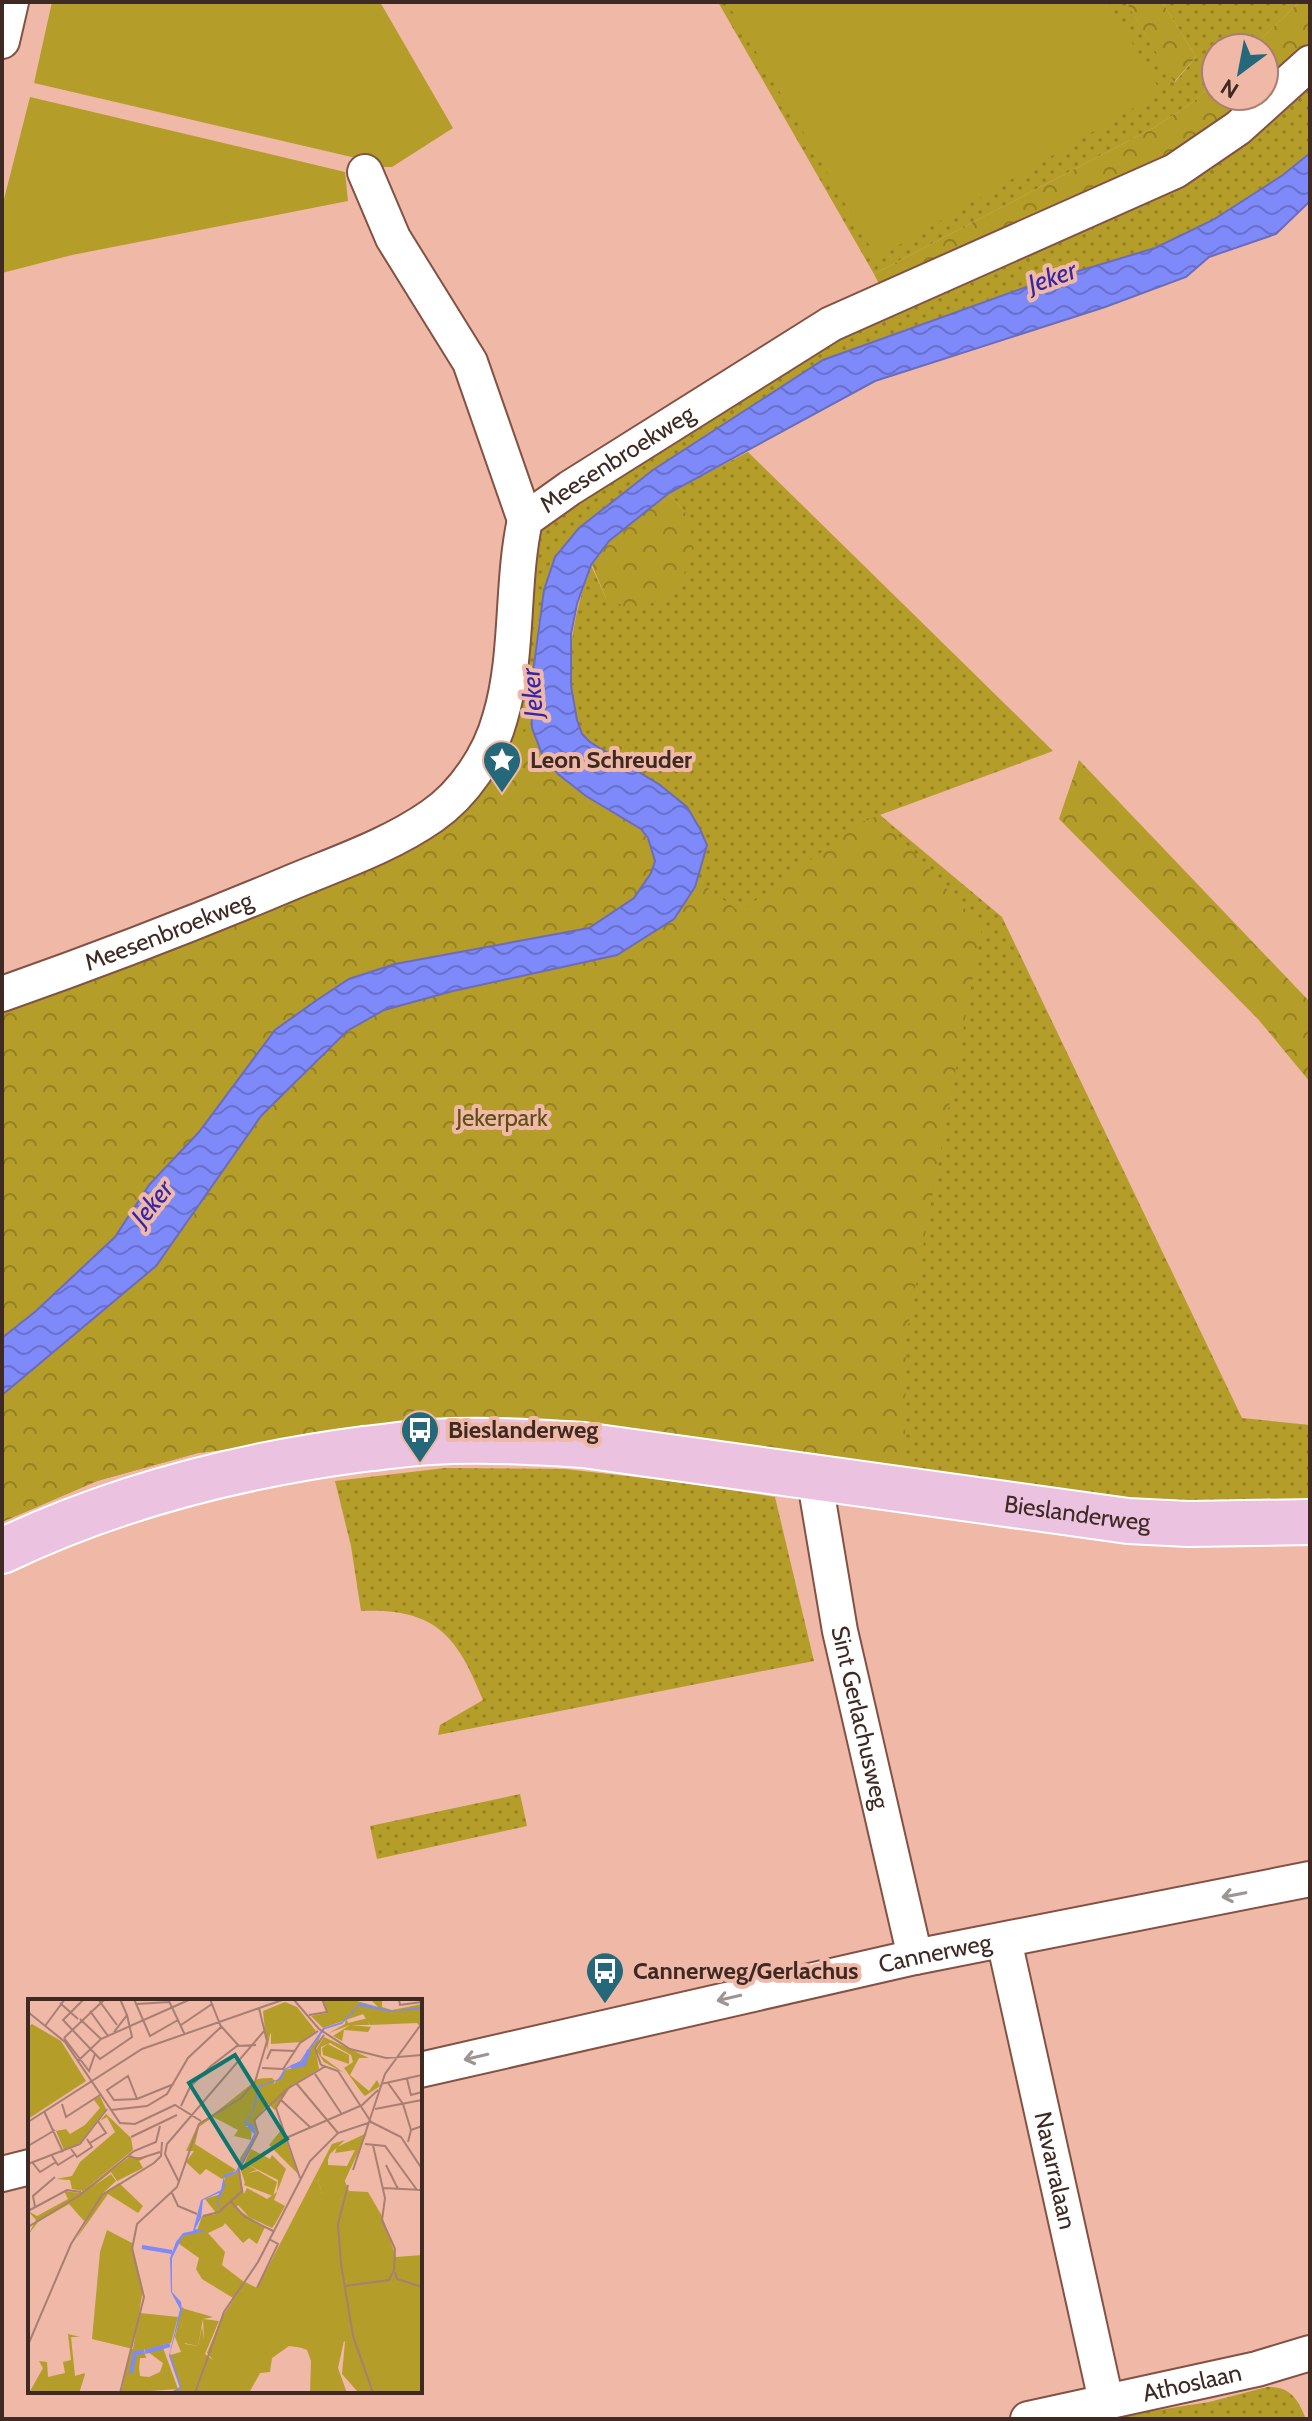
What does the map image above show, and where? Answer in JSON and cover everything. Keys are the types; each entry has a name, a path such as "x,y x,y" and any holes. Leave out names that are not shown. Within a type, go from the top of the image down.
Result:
{"main road":[{"name":"Bieslanderweg","path":"2,1551 86,1516 198,1481 311,1456 429,1442 507,1441 583,1445 1128,1521 1188,1524 1310,1522"}],"street":[{"path":"2,41 11,2"},
{"name":"Meesenbroekweg","path":"2,994 164,936 390,841 433,815 448,803 479,764 501,718 518,554 525,520 570,488 831,324 1175,171 1238,128 1310,63"},
{"path":"365,172 393,238 470,362 525,520"},
{"name":"Sint Gerlachusweg","path":"814,1476 840,1631 915,1957"},
{"name":"Cannerweg","path":"422,2070 915,1957 1310,1879"},
{"name":"Navarralaan","path":"1004,1940 1106,2401"},
{"path":"2,2174 28,2168"},
{"name":"Athoslaan","path":"1028,2419 1257,2369 1310,2353"}],"green space":[{"path":"52,2 380,2 453,128 392,167 380,167 373,162 34,83"},
{"path":"718,2 1126,2 1175,82 1196,57 1162,2 1299,2 1268,32 1200,32 1200,96 1193,102 1155,127 874,274"},
{"path":"727,2 1108,2 1161,92 877,258"},
{"path":"1126,2 1162,2 1196,57 1174,82"},
{"path":"1299,2 1310,2 1310,51 1280,78 1280,32 1268,32"},
{"path":"1310,77 1310,153 1283,175 1213,220 1155,248 1032,285 823,360 653,470 579,528 539,619 531,687 532,728 624,818 364,844 451,785 473,753 530,553 544,518 792,356 1245,112 1280,112 1280,93"},
{"path":"1200,96 1200,112 1242,112 1211,139 884,294 874,274 1155,127"},
{"path":"30,97 345,172 348,201 72,255 2,273 2,207"},
{"path":"748,452 1053,751 880,815 1002,917 1242,1418 1310,1425 1310,1509 1250,1512 313,1438 198,1453 97,1481 2,1522 674,919 660,785 607,755 582,735 571,686 573,634 591,565 606,598 686,514 669,493"},
{"path":"669,493 686,514 693,541 689,565 674,590 653,603 626,607 606,598 592,565 609,541"},
{"name":"Jekerpark","path":"532,728 536,740 586,796 641,829 653,847 740,912 862,822 880,815 982,928 906,1338 905,1473 313,1438 198,1453 97,1481 2,1522 2,988 400,825 508,732"},
{"path":"1079,760 1310,1002 1310,1082 1258,1019 1059,819"},
{"path":"445,1468 565,1469 775,1497 814,1661 438,1735 440,1725 483,1700 463,1658 440,1630 408,1614 361,1611 351,1546 335,1481"},
{"path":"520,1794 527,1826 377,1859 370,1826"},
{"path":"1267,2387 1282,2389 1292,2395 1306,2419 1114,2417 1209,2402"}],"water":[{"name":"Jeker","path":"1310,153 1310,201 1276,234 1209,257 1186,277 1105,307 875,381 669,493 609,541 591,565 577,604 571,634 571,686 582,734 660,785 687,807 700,829 707,845 695,887 674,919 617,955 453,991 384,1010 347,1031 261,1116 156,1266 2,1395 2,1338 36,1311 115,1237 149,1185 199,1132 275,1030 349,979 395,964 589,928 634,898 651,873 655,861 648,838 641,829 586,796 558,774 542,754 532,728 531,687 544,590 555,557 579,528 653,470 823,360 1032,285 1155,248 1213,220 1283,175"}],"place":[{"name":"Leon Schreuder","path":"502,794"},
{"name":"Bieslanderweg","path":"420,1464"},
{"name":"Cannerweg/Gerlachus","path":"605,2005"}]}
